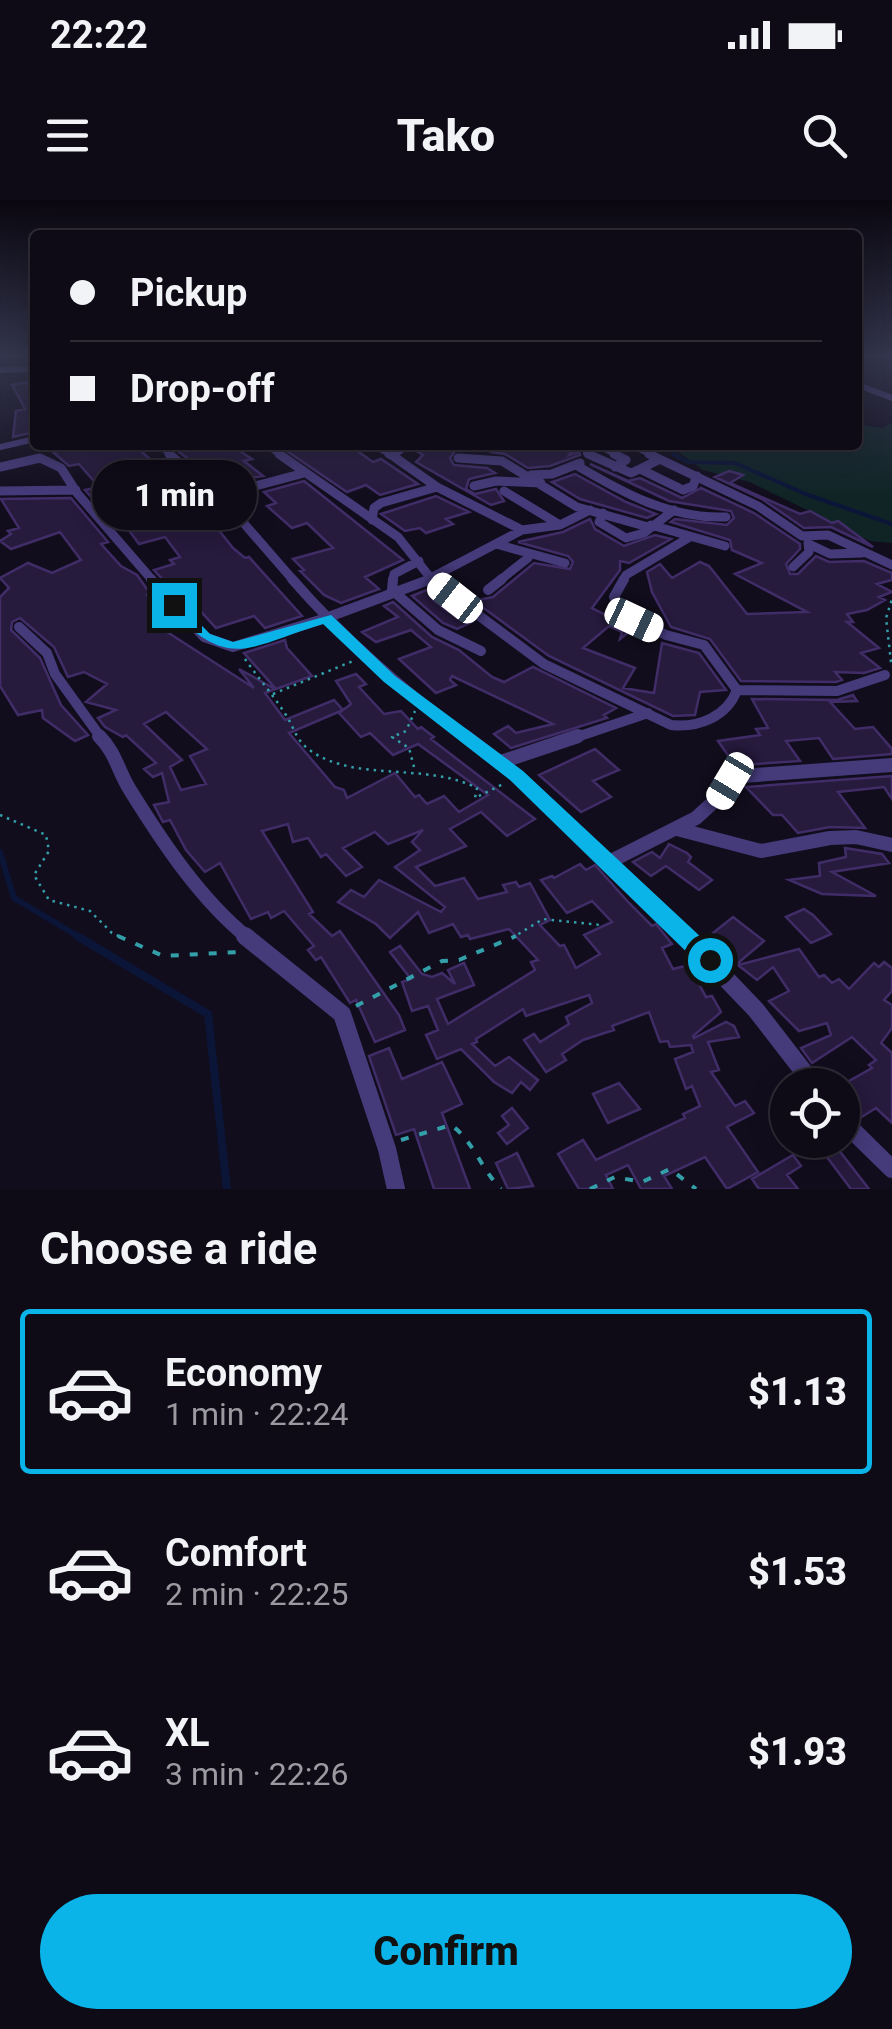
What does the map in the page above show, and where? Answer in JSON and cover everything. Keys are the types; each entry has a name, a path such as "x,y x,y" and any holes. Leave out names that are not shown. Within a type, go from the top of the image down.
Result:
{"street":[{"path":"0,448 30,439"},
{"path":"164,450 222,498 326,618 368,657 501,762 609,862 726,976 800,1068"},
{"path":"273,450 398,538 430,579 560,674 672,725 702,725 733,701 736,690"},
{"path":"382,450 437,487 522,530"},
{"path":"393,456 402,450"},
{"path":"587,450 631,473 658,460"},
{"path":"607,450 627,462 615,467"},
{"path":"618,454 626,450"},
{"path":"641,450 780,518 830,554 862,553"},
{"path":"474,486 527,473 552,474 593,456"},
{"path":"458,458 500,460 527,473 553,493 590,510 604,513 655,505 700,518 726,517"},
{"path":"0,468 44,459 61,468 190,625 204,637 233,647 430,579 522,530 560,526 590,510"},
{"path":"576,465 626,508 636,523"},
{"path":"640,469 679,489 690,489 693,473"},
{"path":"107,526 304,473"},
{"path":"655,505 666,484 693,473"},
{"path":"496,481 541,485"},
{"path":"516,499 541,485"},
{"path":"372,520 374,508 380,503 437,487"},
{"path":"0,491 76,490"},
{"path":"504,491 560,526"},
{"path":"604,513 599,522 626,538 644,533 674,510"},
{"path":"626,538 620,532 636,523 724,546"},
{"path":"806,540 828,535 892,565"},
{"path":"690,537 626,576 614,597 620,610 634,620 704,645 736,690"},
{"path":"792,566 810,552 806,540"},
{"path":"496,544 528,558"},
{"path":"488,590 528,558 540,555 565,563"},
{"path":"392,590 394,574 418,562"},
{"path":"392,590 438,630 481,650"},
{"path":"20,627 47,652 55,674 93,730 114,750 126,784 148,820 221,916 342,1014 387,1149 396,1189"},
{"path":"736,690 837,691 885,675"},
{"path":"501,762 648,713"},
{"path":"609,862 677,829 718,799 730,781 742,776 892,766"},
{"path":"677,829 761,851 779,850 805,840 844,837 892,846"},
{"path":"860,1138 892,1169"}],"path":[{"path":"885,675 892,660 886,618 892,600"},
{"path":"233,647 271,694 301,744 311,752 371,770 414,768 461,778 477,788 474,798 516,775"},
{"path":"271,694 368,657"},
{"path":"414,768 408,748 392,736 406,731 419,700"},
{"path":"0,815 46,835 49,851 34,875 45,896 62,906 96,914 106,928 130,943 172,957 260,947"},
{"path":"342,1014 442,962 499,946 539,920 600,925"},
{"path":"387,1149 418,1132 451,1125 464,1134 483,1171 501,1189"},
{"path":"590,1189 616,1177 642,1182 670,1169 696,1189"}],"green space":[{"path":"892,423 892,543 870,541 750,482 703,470 676,450 862,450 862,425 882,428"}],"building":[{"path":"21,402 30,402 30,433 13,437 16,411 25,409"},
{"path":"140,450 167,474 148,479 168,497 178,498 109,517 85,490 99,487 79,464 69,466 53,452"},
{"path":"176,450 238,450 252,459 244,461 263,476 218,482"},
{"path":"285,450 356,450 373,462 381,459 418,484 380,495 366,485 347,492"},
{"path":"415,450 452,450 455,451 450,458 454,465 487,468 495,473 469,479 466,489 475,494 496,489 504,501 491,505 416,462 423,455"},
{"path":"572,450 569,455 580,455 550,466 528,468 505,454 491,452"},
{"path":"590,464 628,481 640,478 682,498 701,488 754,513 800,544 786,564 790,574 798,574 816,556 829,562 864,561 892,573 892,580 877,584 892,592 879,597 885,600 867,610 847,614 853,622 847,622 879,648 861,653 880,668 864,673 835,672 842,680 836,682 741,681 710,639 671,627 652,592 647,572 660,564 672,578 700,562 709,566 747,614 807,612 735,574 762,563 732,550 730,540 671,522 675,519 727,525 734,518 731,511 669,501"},
{"path":"729,471 743,475 730,483 800,514 810,511 832,523 838,521 873,547 831,527 804,528 762,499 715,477"},
{"path":"575,474 656,514 647,518 580,499 552,482"},
{"path":"304,481 403,560 365,577 379,589 341,603 324,595 300,571 304,570 293,559 333,548 307,523 292,528 267,506 276,503 264,492"},
{"path":"436,496 469,512 446,519 453,524 426,533 420,528 405,531 381,514"},
{"path":"71,498 108,542 101,544 121,566 137,575 149,592 147,595 165,614 160,616 174,625 164,630 254,688 239,669 275,689 265,693 285,720 334,700 343,710 351,704 336,681 356,674 366,684 359,687 384,714 401,711 418,729 421,727 434,737 431,739 535,819 507,836 481,812 450,829 466,846 416,867 435,886 464,878 478,899 507,892 503,885 516,882 519,887 530,883 550,920 540,925 560,946 564,945 576,968 600,954 584,935 612,922 592,901 567,913 541,880 554,878 580,864 586,870 595,865 672,944 662,948 673,969 689,965 706,997 712,996 721,1012 694,1038 726,1022 734,1026 739,1037 708,1042 719,1070 711,1072 735,1106 745,1101 754,1113 727,1127 758,1172 727,1189 705,1157 664,1176 672,1189 641,1189 628,1165 606,1175 613,1189 579,1189 558,1154 583,1140 596,1160 685,1118 683,1114 700,1106 692,1086 686,1089 675,1059 693,1052 691,1045 670,1047 668,1041 660,1042 649,1012 583,1040 562,1054 566,1060 546,1072 524,1040 534,1034 540,1042 569,1024 566,1017 592,1003 589,995 526,1016 523,1009 472,1044 495,1066 509,1057 538,1080 530,1090 521,1082 512,1093 494,1082 461,1049 437,1059 426,1035 438,1030 428,1006 412,1011 402,982 411,979 390,952 400,946 422,974 432,977 442,973 455,984 448,970 464,963 474,985 437,999 448,1024 535,970 531,962 538,960 509,929 470,939 468,935 461,937 453,924 429,933 418,912 390,938 376,924 338,902 351,890 364,897 379,880 441,912 445,907 395,867 420,850 412,842 423,830 388,844 375,832 343,848 362,867 346,876 326,854 321,857 308,838 293,842 288,824 262,831 313,912 309,914 332,936 340,931 399,1015 405,1030 375,1042 356,1000 350,1003 321,957 316,960 308,950 314,946 284,911 271,918 268,912 251,919 220,863 205,872 186,850 170,820 163,822 154,805 169,802 162,773 153,777 144,769 156,763 126,735 105,727 98,718 116,710 86,702 107,684 84,672 68,677 54,647 20,618 12,622 11,630 40,658 61,705 88,735 75,741 43,718 42,710 18,715 0,686 0,597 9,588 0,578 28,563 52,573 81,560 60,532 11,549 0,541 11,534 8,531 19,528 1,499","holes":["343,710 339,713 361,737 370,733 393,755 418,744 488,795 459,812 444,796 427,804 419,795 415,797 395,773 347,798 344,790 335,787 289,733","166,712 207,749 190,756 206,784 181,790 170,767 182,760 144,724"]},
{"path":"202,509 233,548 249,557 302,616 265,628 254,616 216,628 172,580 165,582 154,570 174,564 170,560 180,557 165,537 139,544 128,529"},
{"path":"590,519 595,529 624,546 655,535 671,539 629,563 620,561 620,570 592,608 633,629 620,639 622,632 609,626 583,648 635,668 623,688 654,693 662,643 699,653 726,690 700,692 695,715 673,716 549,656 474,601 493,597 534,563 570,569 573,562 568,556 518,542 563,532"},
{"path":"429,589 437,595 433,600 449,612 456,609 472,622 457,629 443,623 412,596"},
{"path":"393,602 432,637 459,650 492,677 504,682 533,667 616,708 604,715 607,718 511,748 494,734 508,726 516,733 553,724 452,676 450,680 456,685 436,693 399,659 431,647 411,630 376,642 362,632 398,617 384,606"},
{"path":"285,640 287,648 312,676 276,689 244,653"},
{"path":"853,695 857,701 830,702 855,729 873,727 892,754 833,759 819,738 786,741 800,761 741,765 730,772 725,765 734,764 718,741 760,735 756,729 768,728 752,699 837,700"},
{"path":"595,749 619,770 593,781 611,797 581,812 539,775"},
{"path":"892,776 892,799 884,787 838,792 865,828 830,827 798,833 782,815 773,815 746,787"},
{"path":"669,844 687,853 691,857 688,862 712,880 699,890 666,866 651,876 633,862 652,852 660,858"},
{"path":"845,848 882,854 889,863 832,872 876,896 822,894 789,880 820,876 819,863 846,857"},
{"path":"804,909 831,934 811,943 786,917"},
{"path":"733,917 764,941 737,964 725,955 732,949 713,933"},
{"path":"799,949 819,977 824,975 832,983 839,979 849,989 874,963 879,967 884,962 892,968 892,991 884,1000 892,1005 892,1028 881,1043 892,1053 892,1123 876,1108 860,1118 860,1075 872,1068 869,1065 876,1060 852,1037 812,1063 801,1048 831,1035 827,1023 799,1031 769,1001 789,991 773,967 757,980 738,965"},
{"path":"389,1048 402,1079 442,1062 462,1104 442,1113 470,1189 434,1189 414,1129 396,1135 369,1056"},
{"path":"619,1083 640,1109 608,1123 593,1094"},
{"path":"512,1108 528,1128 507,1144 498,1133 509,1125 502,1116"},
{"path":"517,1153 533,1186 508,1189 496,1163"},
{"path":"788,1158 795,1158 801,1166 787,1175 798,1189 759,1189 752,1179"},
{"path":"828,1158 845,1158 869,1189 851,1189"}],"waterway":[{"path":"671,450 678,456"},
{"path":"673,454 688,462 735,463 808,495 892,524"},
{"path":"0,852 14,898 81,938"},
{"path":"77,936 208,1014 227,1189"}],"route":[{"path":"174,605 204,637 233,647 326,618 390,679 516,775 710,960"}]}
